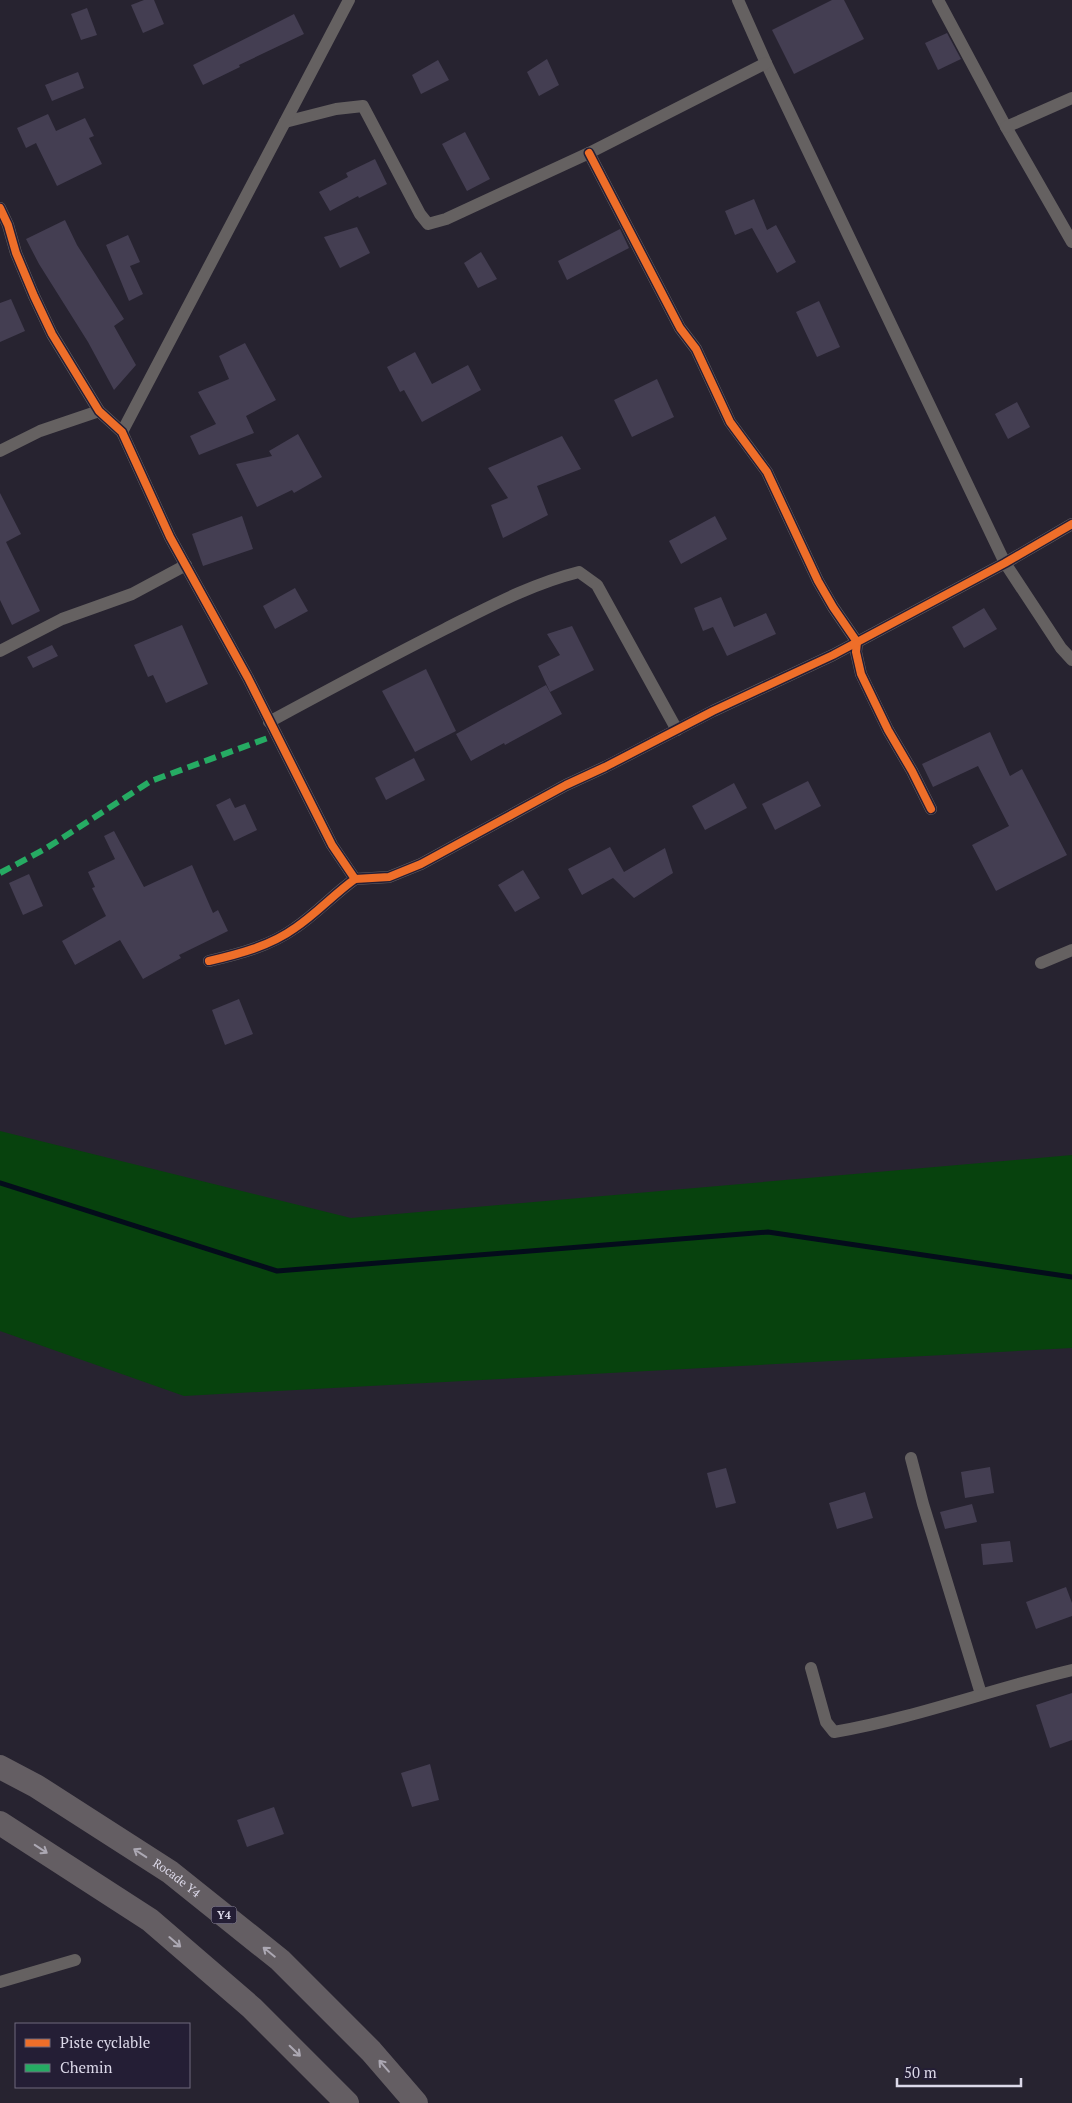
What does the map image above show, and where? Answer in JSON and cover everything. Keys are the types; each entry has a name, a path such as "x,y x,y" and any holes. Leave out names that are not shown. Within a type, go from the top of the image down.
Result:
{"highway":[{"name":"Rocade Y4","path":"0,1767 36,1786 170,1872 272,1954 371,2051 416,2103"},
{"path":"0,1823 150,1920 252,2008 347,2103"}],"street":[{"path":"122,432 349,0"},
{"path":"738,0 766,63 1005,563 1072,660"},
{"path":"938,0 1006,127 1072,242"},
{"path":"285,122 336,109 363,106 420,214 428,224 446,220 589,153 766,63"},
{"path":"1006,127 1072,98"},
{"path":"589,153 680,328 696,349 730,422 767,472 818,581 832,607 857,642 856,652 861,674 888,730 912,771 931,810"},
{"path":"0,208 8,225 16,253 52,334 99,411 122,432 170,537 248,678 332,845 355,879"},
{"path":"0,451 40,431 99,411"},
{"path":"209,961 236,955 268,943 295,928 334,894 355,879 389,877 422,864 566,785 857,642 1005,563 1072,524"},
{"path":"0,651 62,619 132,594 186,566"},
{"path":"269,722 372,666 515,593 554,578 579,572 597,585 677,730"},
{"path":"1041,963 1072,950"},
{"path":"911,1458 923,1504 981,1694"},
{"path":"811,1668 826,1722 834,1732 856,1728 1072,1670"},
{"path":"0,1982 75,1960"}],"green space":[{"path":"0,1131 351,1218 1072,1155 1072,1348 184,1396 0,1331"}],"building":[{"path":"144,0 154,0 164,24 143,33 131,5"},
{"path":"832,0 844,0 864,39 794,74 772,30"},
{"path":"87,8 97,35 81,40 71,14"},
{"path":"294,14 304,34 239,65 240,67 203,85 193,65"},
{"path":"947,33 961,59 938,70 925,43"},
{"path":"547,59 559,85 539,96 527,72"},
{"path":"438,60 449,80 421,94 412,75"},
{"path":"78,72 84,88 52,101 45,85"},
{"path":"48,114 56,131 85,118 94,136 89,138 102,164 57,186 36,143 26,148 17,128"},
{"path":"465,132 490,179 467,191 442,144"},
{"path":"375,159 387,184 359,198 358,196 330,211 319,192 348,177 346,173"},
{"path":"754,199 767,230 776,225 796,262 777,273 752,228 735,235 725,211"},
{"path":"65,220 77,245 124,319 114,326 136,365 114,390 88,342 39,264 26,239"},
{"path":"357,227 370,253 340,268 324,237"},
{"path":"620,229 629,248 567,280 558,261"},
{"path":"128,235 140,262 130,266 143,294 129,301 106,245"},
{"path":"481,252 497,279 478,288 464,263"},
{"path":"11,299 25,331 0,342 0,303"},
{"path":"819,301 840,347 817,357 796,312"},
{"path":"245,343 276,400 246,416 254,433 199,455 190,436 216,424 198,392 229,379 219,356"},
{"path":"415,352 432,384 468,365 481,390 422,422 404,390 400,392 387,367"},
{"path":"657,379 674,417 632,437 614,400"},
{"path":"1017,402 1030,427 1008,439 995,414"},
{"path":"298,434 322,477 294,493 292,490 257,507 236,464 272,456 269,451"},
{"path":"562,436 581,469 537,486 548,515 503,538 491,505 508,498 488,468"},
{"path":"0,493 21,534 6,542 40,611 12,625 0,600"},
{"path":"242,516 253,549 203,566 192,534"},
{"path":"715,516 727,539 681,564 669,541"},
{"path":"295,588 308,611 275,629 263,606"},
{"path":"721,597 734,627 766,613 776,634 727,656 713,627 703,631 694,608"},
{"path":"984,608 997,629 964,648 952,627"},
{"path":"182,625 208,684 166,703 153,675 148,677 134,645"},
{"path":"572,626 594,670 550,692 538,666 560,655 547,634"},
{"path":"52,645 58,656 33,668 27,657"},
{"path":"426,669 456,731 415,752 382,691"},
{"path":"546,685 562,714 471,761 456,734"},
{"path":"990,732 1010,776 1022,769 1067,855 996,891 972,845 1009,826 978,766 933,787 922,764"},
{"path":"414,758 425,780 386,800 375,778"},
{"path":"808,781 821,806 775,830 762,804"},
{"path":"734,783 747,808 705,830 692,806"},
{"path":"230,798 235,808 245,804 257,830 234,841 216,805"},
{"path":"114,831 144,887 192,865 213,913 218,910 228,931 179,955 181,958 143,979 120,940 75,965 62,941 106,916 92,888 95,887 88,872 115,859 104,836"},
{"path":"610,847 624,872 665,848 673,873 634,898 613,878 582,895 568,869"},
{"path":"523,870 540,898 515,912 498,885"},
{"path":"29,874 43,906 23,915 9,883"},
{"path":"239,999 253,1034 225,1045 212,1010"},
{"path":"990,1467 994,1493 965,1498 961,1472"},
{"path":"726,1468 736,1503 716,1508 707,1473"},
{"path":"865,1492 873,1518 837,1529 829,1503"},
{"path":"972,1504 977,1522 945,1529 940,1512"},
{"path":"1010,1541 1013,1562 983,1565 981,1544"},
{"path":"1066,1587 1072,1603 1072,1616 1036,1629 1026,1602"},
{"path":"1072,1693 1072,1740 1050,1748 1036,1705"},
{"path":"430,1764 439,1800 412,1807 401,1773"},
{"path":"274,1807 284,1834 247,1847 237,1820"}],"waterway":[{"path":"0,1183 277,1271 768,1232 1072,1277"}],"marked path":[{"path":"0,873 45,849 151,781 276,735"}],"cycle path":[{"path":"589,153 680,328 696,349 730,422 767,472 818,581 857,642 856,652 861,674 888,730 931,809"},
{"path":"0,208 8,225 16,253 52,334 99,411 122,432 170,537 248,678 332,845 355,879 310,917 275,940 254,949 209,961"},
{"path":"355,879 389,877 421,864 566,785 713,711 833,655 1005,563 1072,524"}]}
